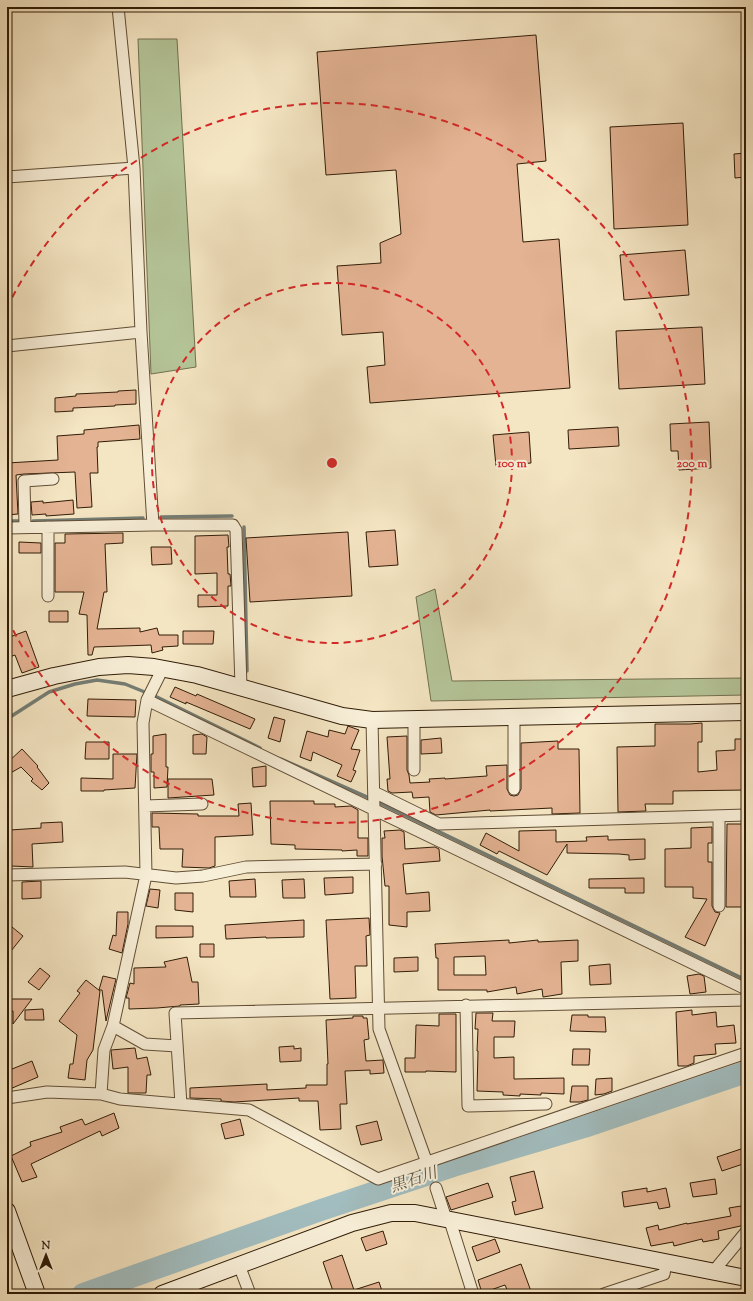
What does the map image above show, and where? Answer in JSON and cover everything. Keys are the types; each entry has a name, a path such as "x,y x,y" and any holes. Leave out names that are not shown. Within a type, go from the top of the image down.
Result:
{"street":[{"path":"118,7 134,168 141,332 153,525"},
{"path":"7,178 134,168"},
{"path":"7,346 141,332"},
{"path":"25,527 24,481 53,479"},
{"path":"7,528 232,525 236,530 241,687"},
{"path":"48,527 48,596"},
{"path":"7,689 54,676 99,667 128,665 163,668 197,675 342,716 372,720 746,712"},
{"path":"101,1094 104,1050 113,1026 146,875 143,723 149,696 163,668"},
{"path":"149,696 374,802 746,989"},
{"path":"514,717 514,789"},
{"path":"414,719 414,770"},
{"path":"372,720 379,1029 427,1163"},
{"path":"374,802 439,824 746,816"},
{"path":"144,806 202,804"},
{"path":"718,816 718,906"},
{"path":"7,875 126,872 176,878 203,876 246,867 376,864"},
{"path":"181,1104 175,1013 379,1007 746,1000"},
{"path":"466,1006 468,1106 546,1104"},
{"path":"113,1026 145,1044 177,1046"},
{"path":"7,1098 47,1092 101,1094 120,1099 249,1110 378,1179 746,1053"},
{"path":"436,1188 473,1294"},
{"path":"7,1211 33,1293"},
{"path":"162,1294 352,1223 391,1213 415,1213 746,1278"},
{"path":"713,1272 746,1232"},
{"path":"604,1294 664,1274 666,1263"},
{"path":"239,1265 250,1294"}],"green space":[{"path":"138,39 177,39 196,367 151,374"},
{"path":"435,589 452,681 746,678 746,695 431,701 416,597"}],"building":[{"path":"536,35 546,161 517,164 523,242 559,239 570,388 370,403 367,367 385,365 383,332 342,335 337,266 381,263 380,243 401,234 396,170 326,175 317,52"},
{"path":"683,123 688,225 614,229 610,127"},
{"path":"746,153 746,177 735,178 734,154"},
{"path":"685,250 689,295 624,300 620,255"},
{"path":"702,327 705,384 619,389 616,331"},
{"path":"136,390 136,404 73,408 73,411 55,412 55,398 76,396 76,394"},
{"path":"709,422 711,468 679,470 678,451 671,451 670,424"},
{"path":"139,425 140,439 98,442 98,473 90,473 92,507 77,508 75,472 24,474 16,475 18,514 7,515 7,463 58,460 57,436 84,434 84,430"},
{"path":"618,427 619,446 569,449 568,430"},
{"path":"529,432 531,463 496,466 493,435"},
{"path":"73,500 74,514 46,516 46,514 32,515 31,502 43,501 43,503"},
{"path":"395,530 398,565 369,567 366,532"},
{"path":"348,532 352,596 250,602 246,538"},
{"path":"123,533 123,543 105,544 107,592 104,592 97,629 140,628 140,632 157,628 159,635 178,635 178,646 162,647 163,650 152,653 151,645 94,647 92,655 88,655 87,615 79,614 84,592 55,592 55,543 65,543 65,534"},
{"path":"228,535 228,574 230,574 231,586 228,586 228,606 198,607 198,595 217,595 217,573 195,574 195,536"},
{"path":"19,542 41,543 41,553 19,553"},
{"path":"151,547 171,547 172,564 152,565"},
{"path":"49,611 68,611 68,622 49,622"},
{"path":"26,631 39,667 22,673 15,655 7,658 7,638"},
{"path":"183,631 214,631 213,644 183,644"},
{"path":"175,687 196,696 197,694 255,719 250,729 186,702 186,704 170,697"},
{"path":"88,699 136,700 135,717 87,716"},
{"path":"274,717 285,720 280,742 268,738"},
{"path":"702,723 702,742 698,742 698,772 717,770 716,751 735,750 735,739 746,739 746,790 673,791 673,804 645,804 646,811 618,812 617,747 655,746 655,724"},
{"path":"348,726 359,730 351,749 360,750 353,770 356,771 351,782 337,776 342,765 313,752 311,761 300,757 307,731 328,737 329,730 345,734"},
{"path":"166,734 166,767 168,767 167,787 154,788 154,772 151,772 153,736"},
{"path":"202,734 207,737 206,754 193,754 193,735"},
{"path":"407,736 407,770 410,783 430,782 429,779 487,776 486,766 507,765 507,789 510,795 514,796 518,795 521,789 521,743 558,741 558,749 579,749 580,813 552,814 552,808 490,810 436,815 430,812 429,797 413,798 412,792 392,793 388,791 387,779 390,779 387,737"},
{"path":"441,738 442,753 421,754 421,740"},
{"path":"86,742 109,742 109,759 85,759"},
{"path":"22,749 38,766 37,767 49,783 42,790 31,781 33,779 21,767 7,775 7,763"},
{"path":"113,754 137,754 135,788 104,791 81,791 81,778 113,779"},
{"path":"266,766 266,786 253,787 252,768"},
{"path":"168,779 212,779 214,795 168,798"},
{"path":"270,801 314,801 314,804 335,804 335,807 351,806 358,810 358,838 368,838 368,856 357,856 357,850 342,851 295,849 295,845 271,844"},
{"path":"251,803 253,835 215,837 215,866 209,868 182,867 183,849 160,849 159,827 152,827 152,813 198,814 198,816 239,816 238,804"},
{"path":"62,822 63,842 32,844 33,867 11,866 10,830 41,828 41,823"},
{"path":"727,824 746,824 746,838 744,838 744,862 746,862 746,907 726,907"},
{"path":"712,827 712,843 708,843 708,862 712,862 712,906 715,912 720,913 705,946 685,937 707,899 693,898 693,887 665,887 665,849 691,848 691,828"},
{"path":"400,830 404,832 405,849 435,847 439,849 440,861 403,864 406,894 429,892 430,911 407,912 407,927 389,925 389,886 385,886 382,856 382,838 385,838 384,831"},
{"path":"556,830 556,842 587,841 586,837 608,836 608,840 645,839 645,859 629,860 629,855 619,854 567,853 567,844 547,875 499,851 497,854 480,845 486,833 519,851 519,831"},
{"path":"353,877 353,893 325,895 324,878"},
{"path":"644,878 644,893 625,893 625,888 589,888 589,879"},
{"path":"255,879 256,897 230,897 229,881"},
{"path":"304,879 305,898 283,898 282,880"},
{"path":"41,881 41,898 22,899 22,882"},
{"path":"150,889 160,890 158,908 146,906"},
{"path":"175,893 193,893 193,912 175,910"},
{"path":"117,912 128,912 128,924 122,953 109,949 113,935 116,936"},
{"path":"369,918 370,935 366,936 367,966 355,966 356,998 330,999 326,920"},
{"path":"304,920 304,937 226,939 225,925"},
{"path":"156,926 193,926 193,937 156,938"},
{"path":"12,927 23,936 7,956 7,934"},
{"path":"509,940 509,943 538,940 538,942 578,940 578,961 561,962 562,994 543,997 542,989 517,994 516,987 487,992 487,990 438,990 438,958 436,958 435,944","holes":["485,956 486,975 454,975 454,957"]},
{"path":"200,944 214,944 214,957 200,957"},
{"path":"187,957 192,982 198,982 199,1004 129,1009 129,998 126,998 130,983 134,984 134,968 166,967 164,962"},
{"path":"418,957 418,971 394,972 394,958"},
{"path":"610,964 611,984 590,985 589,966"},
{"path":"40,968 50,976 39,990 28,982"},
{"path":"699,974 704,976 706,992 690,994 687,976"},
{"path":"103,976 116,979 106,1021 102,990 99,990"},
{"path":"86,980 100,991 93,1050 87,1060 85,1080 68,1078 70,1064 73,1064 77,1035 59,1021 80,993 77,991"},
{"path":"7,999 32,999 13,1024 13,1011 7,1011"},
{"path":"43,1009 44,1020 25,1020 25,1010"},
{"path":"692,1010 692,1015 716,1012 717,1027 734,1025 736,1043 715,1044 716,1054 694,1056 694,1063 687,1066 678,1066 676,1012"},
{"path":"476,1013 493,1013 492,1021 515,1021 514,1037 494,1037 494,1058 514,1057 514,1079 564,1078 564,1094 541,1093 541,1095 520,1094 520,1096 503,1095 503,1092 477,1091 478,1029 475,1029"},
{"path":"439,1014 456,1014 456,1072 405,1072 405,1058 415,1058 416,1025 439,1026"},
{"path":"572,1015 605,1017 606,1032 570,1031"},
{"path":"353,1016 363,1016 363,1018 367,1018 369,1039 364,1040 366,1061 383,1060 384,1073 370,1074 370,1070 345,1071 347,1104 340,1104 341,1129 320,1130 318,1101 299,1101 299,1098 234,1102 221,1101 221,1099 190,1098 190,1088 267,1084 267,1090 306,1088 306,1085 327,1085 328,1064 326,1020 353,1018"},
{"path":"294,1046 294,1049 301,1048 301,1061 280,1062 279,1047"},
{"path":"135,1048 137,1059 147,1057 151,1075 147,1075 146,1093 128,1093 128,1067 113,1069 111,1050"},
{"path":"573,1049 590,1049 589,1065 572,1065"},
{"path":"32,1061 38,1077 10,1089 7,1083 7,1071"},
{"path":"612,1078 612,1091 595,1095 596,1079"},
{"path":"572,1086 588,1086 588,1100 570,1102"},
{"path":"114,1113 119,1128 102,1136 100,1131 31,1164 37,1177 22,1182 11,1156 31,1146 30,1142 62,1132 60,1127 82,1119 85,1125"},
{"path":"240,1119 244,1135 225,1139 221,1124"},
{"path":"377,1121 382,1140 361,1145 356,1126"},
{"path":"741,1149 746,1163 722,1171 717,1157"},
{"path":"534,1171 543,1208 515,1215 512,1202 516,1201 510,1177"},
{"path":"715,1179 717,1194 693,1197 690,1183"},
{"path":"488,1183 493,1197 451,1210 446,1197"},
{"path":"647,1188 647,1192 666,1188 670,1207 659,1209 657,1202 624,1207 622,1192"},
{"path":"741,1206 745,1225 718,1231 719,1239 703,1242 702,1239 674,1246 673,1242 651,1246 646,1228 658,1225 659,1230 687,1223 731,1216 729,1208"},
{"path":"383,1231 387,1244 366,1251 361,1238"},
{"path":"495,1239 500,1252 477,1261 472,1247"},
{"path":"342,1255 354,1290 379,1282 383,1294 334,1294 323,1262"},
{"path":"521,1264 532,1294 509,1294 505,1285 482,1293 478,1280"}],"waterway":[{"path":"161,517 232,516"},
{"path":"33,521 143,518"},
{"path":"7,521 19,521"},
{"path":"244,527 247,671"},
{"path":"7,719 49,692 75,684 97,680 125,684 157,697 260,748"},
{"path":"281,759 365,796 746,980"},
{"name":"黒石川","path":"83,1294 321,1210 453,1166 584,1127 746,1072"}]}
